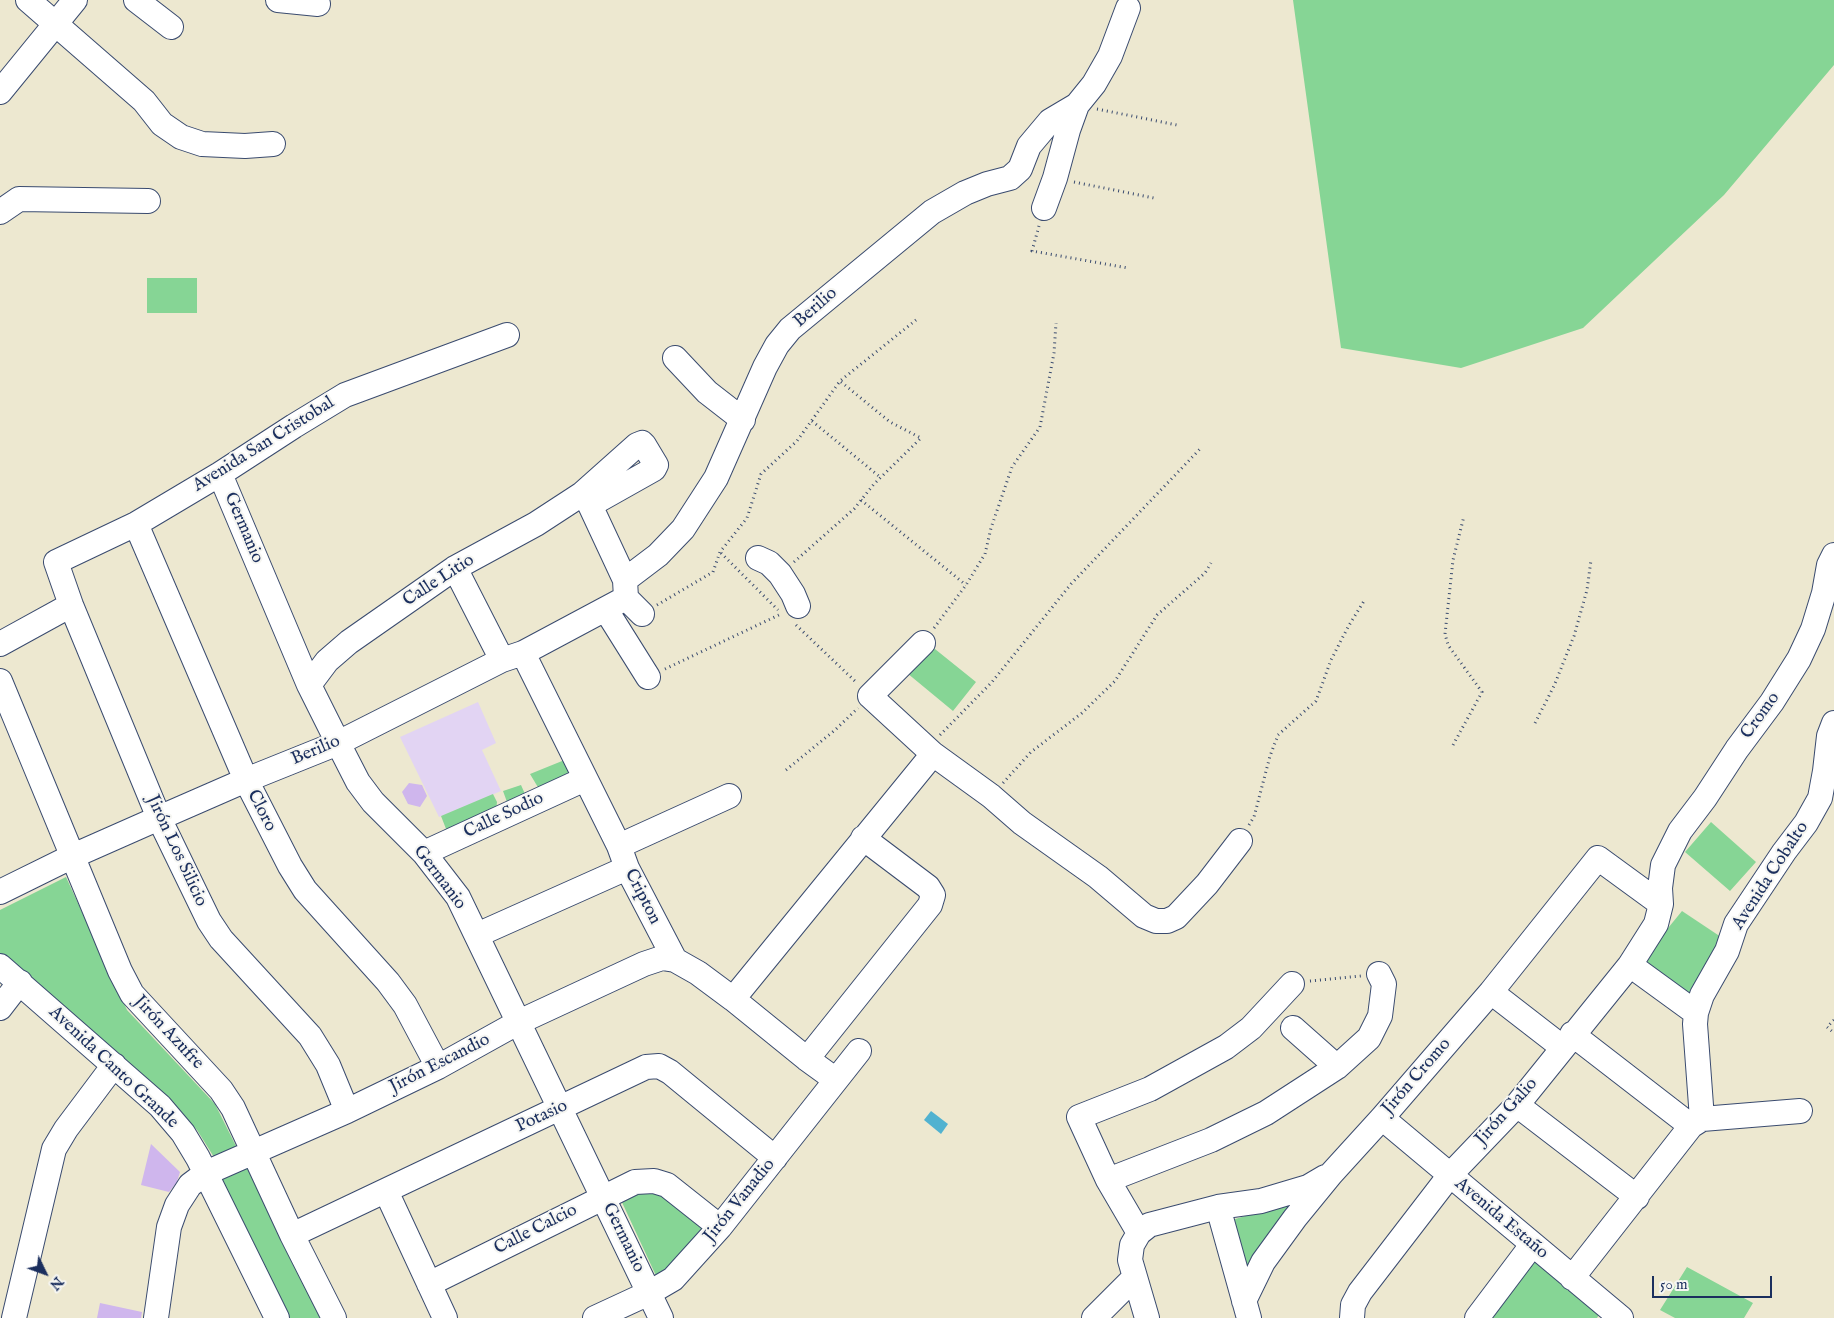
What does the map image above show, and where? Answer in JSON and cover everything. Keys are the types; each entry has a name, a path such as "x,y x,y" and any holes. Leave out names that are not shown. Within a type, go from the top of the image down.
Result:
{"street":[{"path":"28,0 144,102 162,124 181,137 202,144 245,146 273,144"},
{"path":"0,92 75,0"},
{"path":"136,0 171,27"},
{"path":"278,0 318,4"},
{"path":"1044,208 1077,105 1094,84 1110,56 1128,8"},
{"name":"Berilio","path":"0,892 73,856 159,818 338,743 631,597 658,555 683,529 716,478 765,367 777,345 790,329 932,212 965,193 987,184 1010,178 1020,169 1028,146 1050,121 1077,105"},
{"path":"0,212 19,198 148,201"},
{"name":"Avenida San Cristobal","path":"56,562 136,524 220,474 345,395 507,335"},
{"path":"674,358 707,392 743,420"},
{"name":"Germanio","path":"220,474 309,685 358,782 373,802 424,853 458,898 660,1318"},
{"name":"Calle Litio","path":"309,685 327,661 349,642 455,568 586,499 631,597"},
{"name":"Cloro","path":"136,524 246,780 290,866 305,890 394,990 405,1005 438,1067"},
{"path":"758,558 769,563 780,574 793,594 798,606"},
{"name":"Jirón Los Silicio","path":"56,562 71,605 159,818 209,921 221,939 310,1036 328,1065 347,1111"},
{"name":"Cromo","path":"1661,904 1660,888 1663,865 1680,831 1772,702 1799,659 1813,629 1832,562"},
{"name":"Cripton","path":"455,568 512,657 585,779 619,846 627,868 675,960"},
{"path":"0,644 71,605"},
{"path":"606,610 648,677"},
{"path":"923,643 870,696 930,751 991,796 1022,823 1098,877 1144,916 1156,921 1167,921 1176,917 1207,884 1240,841"},
{"name":"Jirón Azufre","path":"0,681 120,970 132,994 221,1090 233,1108 292,1235 334,1318"},
{"name":"Avenida Cobalto","path":"1697,1123 1695,1024 1696,1013 1702,995 1727,951 1736,924 1784,852 1806,823 1820,798 1829,736 1834,723"},
{"path":"733,999 863,838 930,751"},
{"name":"Calle Sodio","path":"424,853 585,779"},
{"path":"619,846 729,796"},
{"path":"806,1060 930,905 933,895 928,888 863,838"},
{"name":"Jirón Cromo","path":"1247,1310 1254,1279 1268,1255 1331,1174 1491,992 1598,858 1661,904"},
{"path":"477,935 627,868"},
{"name":"Jirón Galio","path":"1352,1318 1353,1305 1360,1292 1450,1175 1517,1105 1630,965 1656,924 1661,904"},
{"name":"Jirón Escandio","path":"156,1318 169,1227 177,1205 190,1185 206,1173 347,1111 438,1067 519,1022 644,964 662,958 675,960"},
{"path":"675,960 698,973 733,999 806,1060 836,1080"},
{"path":"1630,965 1696,1013"},
{"name":"Avenida Canto Grande","path":"0,966 160,1106 183,1133 206,1173 276,1318"},
{"path":"1108,1180 1211,1140 1266,1113 1337,1066 1369,1038 1380,1016 1384,984 1379,974"},
{"path":"0,1008 20,982"},
{"path":"1139,1233 1108,1180 1079,1117 1150,1089 1226,1046 1251,1028 1292,984"},
{"path":"1491,992 1697,1123 1800,1111"},
{"path":"1293,1028 1337,1066"},
{"name":"Jirón Vanadio","path":"594,1318 673,1280 720,1227 859,1051"},
{"path":"14,1318 54,1149 66,1129 114,1065"},
{"name":"Potasio","path":"292,1235 646,1067 659,1066 670,1072 775,1158"},
{"path":"1517,1105 1637,1196"},
{"name":"Avenida Estaño","path":"1382,1118 1572,1278 1612,1316"},
{"path":"1572,1278 1697,1123"},
{"path":"1147,1318 1130,1260 1132,1245 1139,1233 1149,1225 1218,1207 1260,1201 1308,1187 1331,1174"},
{"name":"Calle Calcio","path":"429,1284 635,1182 654,1181 667,1185 720,1227"},
{"path":"386,1191 445,1318"},
{"path":"1218,1207 1247,1310"},
{"path":"1477,1318 1532,1246"},
{"path":"1094,1318 1134,1278"}],"path":[{"path":"1077,105 1177,125"},
{"path":"1055,178 1154,198"},
{"path":"1044,208 1032,251 1128,268"},
{"path":"631,597 714,572 720,552 747,518 761,474 797,440 840,381 916,320"},
{"path":"923,643 966,585 985,554 991,528 1012,467 1040,427 1054,353 1056,323"},
{"path":"780,574 854,509 880,477 920,438 890,422 840,381"},
{"path":"812,421 880,477"},
{"path":"930,751 992,682 1072,584 1200,449"},
{"path":"861,500 966,585"},
{"path":"1453,745 1482,692 1448,646 1445,634 1453,560 1464,516"},
{"path":"1535,723 1554,686 1574,636 1587,590 1591,560"},
{"path":"991,796 1031,752 1082,712 1115,680 1157,615 1205,573 1211,563"},
{"path":"1240,841 1254,817 1270,756 1278,735 1316,701 1331,660 1364,601"},
{"path":"648,677 798,606"},
{"path":"786,770 835,730 870,696"},
{"path":"1292,984 1331,978 1379,974"},
{"path":"1834,1020 1827,1027 1834,1033"}],"shaded area":[{"path":"478,702 496,743 482,750 501,791 439,817 400,737"}],"green space":[{"path":"1293,0 1834,0 1834,65 1724,195 1583,328 1461,368 1341,348"},
{"path":"147,278 197,278 197,313 147,313"},
{"path":"930,645 976,682 953,711 907,673"},
{"path":"567,759 574,771 539,789 530,774"},
{"path":"521,785 525,794 507,802 503,791"},
{"path":"493,794 497,802 496,811 448,834 441,816"},
{"path":"1711,822 1756,862 1730,891 1685,852"},
{"path":"66,877 127,1010 215,1104 238,1150 217,1162 197,1130 0,954 0,910"},
{"path":"1682,911 1724,939 1689,1002 1637,966"},
{"path":"250,1162 329,1318 286,1318 222,1182 224,1175"},
{"path":"648,1186 722,1231 658,1280 620,1198"},
{"path":"1307,1197 1247,1271 1232,1220"},
{"path":"1533,1257 1600,1313 1597,1318 1484,1318"},
{"path":"1687,1267 1753,1303 1744,1318 1675,1318 1660,1310"}],"water":[{"path":"931,1111 948,1124 941,1134 924,1120"}],"building":[{"path":"409,783 422,785 427,796 420,807 408,804 402,792"},
{"path":"151,1144 180,1172 177,1182 169,1192 141,1185"},
{"path":"100,1303 142,1312 141,1318 97,1318"}]}
